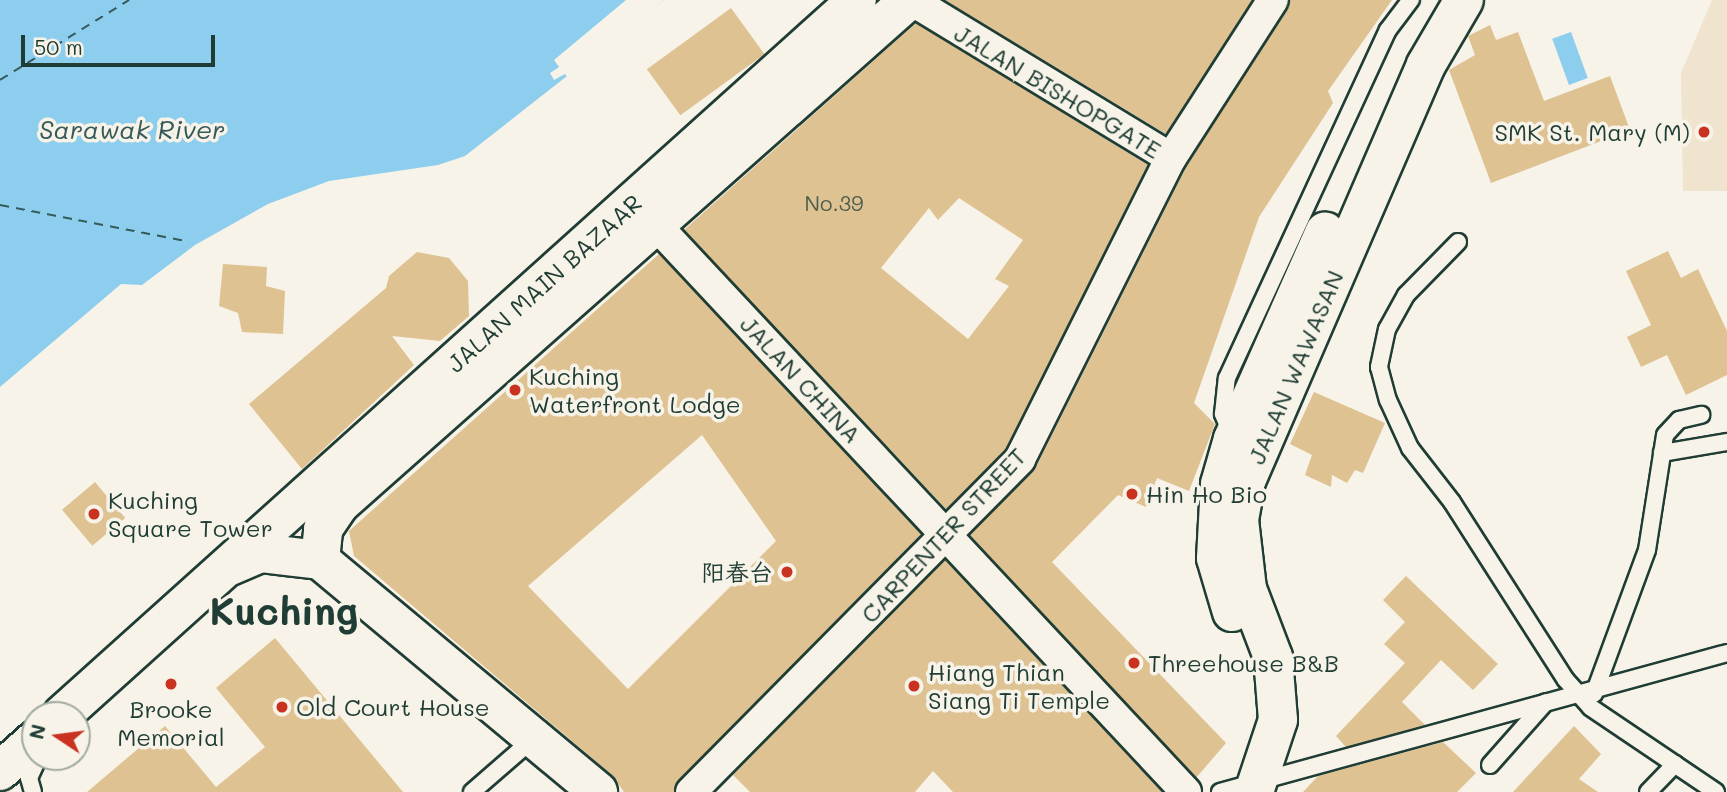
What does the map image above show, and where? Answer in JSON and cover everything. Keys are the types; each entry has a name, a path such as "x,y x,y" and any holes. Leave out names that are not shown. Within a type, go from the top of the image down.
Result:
{"main road":[{"name":"JALAN MAIN BAZAAR","path":"78,701 857,0"},
{"name":"JALAN MAIN BAZAAR","path":"320,560 323,529 340,503 654,223 910,0"},
{"name":"JALAN WAWASAN","path":"1231,792 1248,757 1254,695 1216,558 1220,484 1233,439 1403,55 1435,0"},
{"name":"JALAN WAWASAN","path":"1254,792 1278,720 1273,657 1247,589 1239,520 1246,481 1426,65 1464,0"},
{"path":"230,566 260,553 320,560 598,792"},
{"path":"0,771 21,752"}],"street":[{"name":"JALAN BISHOPGATE","path":"910,0 1171,159"},
{"name":"CARPENTER STREET","path":"691,792 949,536 1027,449 1171,159 1273,0"},
{"name":"JALAN CHINA","path":"654,223 1186,792"}],"lane":[{"path":"1233,439 1223,414 1227,378 1388,30 1411,0"},
{"path":"1458,242 1406,295 1387,328 1379,367 1410,448 1452,502 1566,680 1590,707 1716,792"},
{"path":"1590,707 1647,550 1665,435 1679,420 1701,415"},
{"path":"1662,453 1727,442"},
{"path":"1220,792 1727,653"},
{"path":"1490,765 1566,680"},
{"path":"472,792 533,739"},
{"path":"1648,792 1675,764"},
{"path":"32,771 29,778 33,792"}],"shaded area":[{"name":"SMK St. Mary (M)","path":"1712,0 1727,0 1727,191 1683,191 1681,73"}],"water":[{"name":"Sarawak River","path":"0,0 664,0 465,156 438,165 329,181 268,204 195,245 142,285 121,284 0,387"},
{"path":"1571,32 1588,78 1569,85 1552,39"}],"pier":[{"path":"626,0 664,0 568,78 565,74 554,80 550,73 559,67 554,60"}],"building":[{"path":"945,0 1252,0 1166,134"},
{"path":"1290,0 1392,0 1328,91 1333,103 1259,217 1194,403 1215,424 1189,491 1157,478 1146,507 1118,495 1052,562 1226,743 1196,778 970,535 1036,467 1186,167"},
{"path":"731,8 765,54 680,115 647,69"},
{"path":"916,23 1148,165 1006,449 946,509 684,230","holes":["959,198 1023,240 995,279 1009,286 968,339 881,268 929,208 938,220"]},
{"path":"1490,25 1496,40 1518,32 1544,101 1610,76 1630,130 1491,183 1449,70 1475,55 1468,36"},
{"path":"1668,251 1681,278 1698,269 1727,331 1727,375 1686,395 1667,355 1641,367 1627,337 1651,325 1626,271"},
{"path":"417,252 449,258 468,281 469,316 440,341 392,336 414,365 302,469 249,404 386,288 389,276"},
{"path":"659,254 921,534 679,780 674,792 624,792 612,775 354,556 349,531","holes":["702,435 776,541 628,689 528,586"]},
{"path":"223,264 267,267 266,286 285,291 283,334 242,332 238,313 219,306"},
{"path":"1314,392 1385,423 1363,473 1355,470 1347,483 1332,475 1331,487 1305,475 1312,455 1290,444"},
{"name":"Kuching Square Tower","path":"95,482 125,518 92,546 62,510"},
{"path":"945,560 1162,792 953,792 933,771 915,792 750,792 733,775"},
{"path":"1406,576 1498,664 1473,690 1441,660 1402,702 1425,725 1346,747 1336,736 1405,663 1384,644 1405,622 1383,600"},
{"name":"Old Court House","path":"275,638 403,792 87,792 165,726 216,787 265,747 216,688"},
{"path":"1574,726 1601,754 1579,779 1598,792 1513,792"},
{"path":"1443,742 1476,773 1457,792 1303,792 1318,776"}],"ferry route":[{"path":"0,80 129,0"},
{"path":"0,205 186,241"}],"place":[{"name":"SMK St. Mary (M)","path":"1704,132"},
{"name":"Kuching Waterfront Lodge","path":"515,390"},
{"name":"Hin Ho Bio","path":"1132,494"},
{"name":"Kuching Square Tower","path":"94,514"},
{"name":"阳春台","path":"787,572"},
{"name":"Threehouse B&B","path":"1134,663"},
{"name":"Brooke Memorial","path":"171,684"},
{"name":"Hiang Thian Siang Ti Temple","path":"914,686"},
{"name":"Old Court House","path":"282,707"}],"district":[{"name":"Kuching","path":"284,611"}]}
